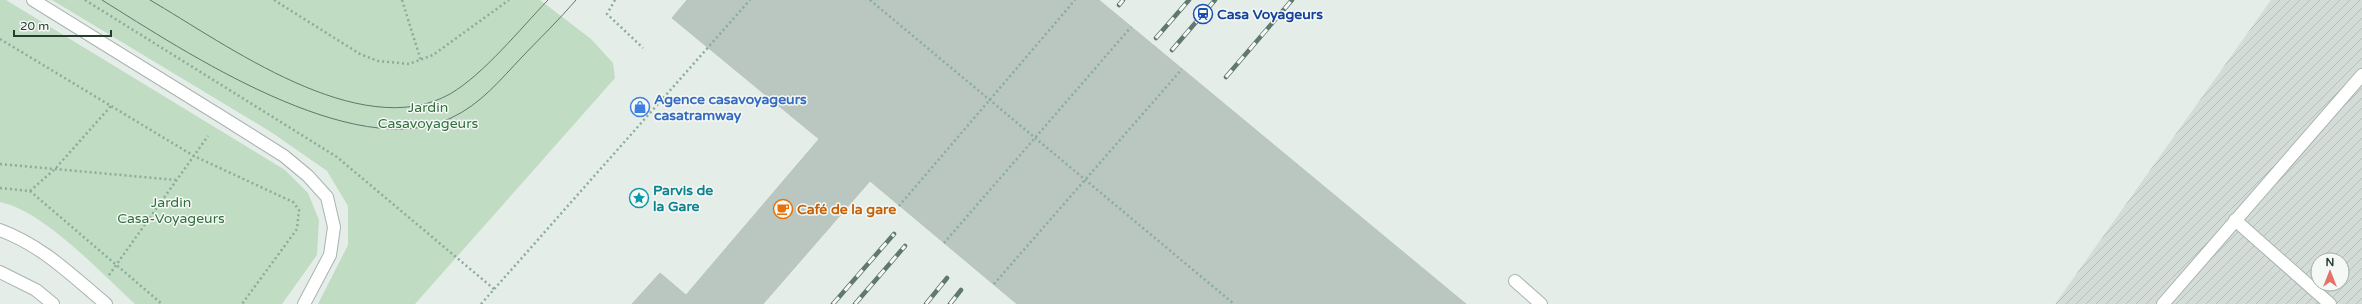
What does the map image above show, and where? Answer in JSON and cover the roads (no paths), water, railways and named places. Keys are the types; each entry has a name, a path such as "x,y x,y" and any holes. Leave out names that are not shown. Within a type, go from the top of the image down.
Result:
{"street":[{"path":"33,0 284,156 308,176 327,197 334,227 330,255 304,304"},
{"path":"2163,304 2362,75"},
{"path":"2235,220 2330,304"},
{"path":"0,230 23,239 48,254 106,304"},
{"path":"0,272 36,290 53,304"},
{"path":"1515,281 1541,304"}],"tram line":[{"path":"102,0 178,47 271,96 320,115 368,127 412,129 451,118 481,99 576,0"},
{"path":"150,0 216,40 295,82 336,98 376,107 414,106 450,94 476,75 489,63 548,0"}],"railway":[{"path":"1119,5 1123,0"},
{"path":"1156,38 1189,0"},
{"path":"1172,50 1215,0"},
{"path":"1226,77 1292,0"},
{"path":"833,304 894,234"},
{"path":"855,304 905,246"},
{"path":"926,304 947,278"},
{"path":"950,304 961,290"}],"place":[{"name":"Casa Voyageurs","path":"1203,14"},
{"name":"Agence casavoyageurs casatramway","path":"640,107"},
{"name":"Parvis de la Gare","path":"639,198"},
{"name":"Café de la gare","path":"783,209"}],"park label":[{"name":"Jardin Casavoyageurs","path":"428,116"},
{"name":"Jardin Casa-Voyageurs","path":"171,210"}]}
